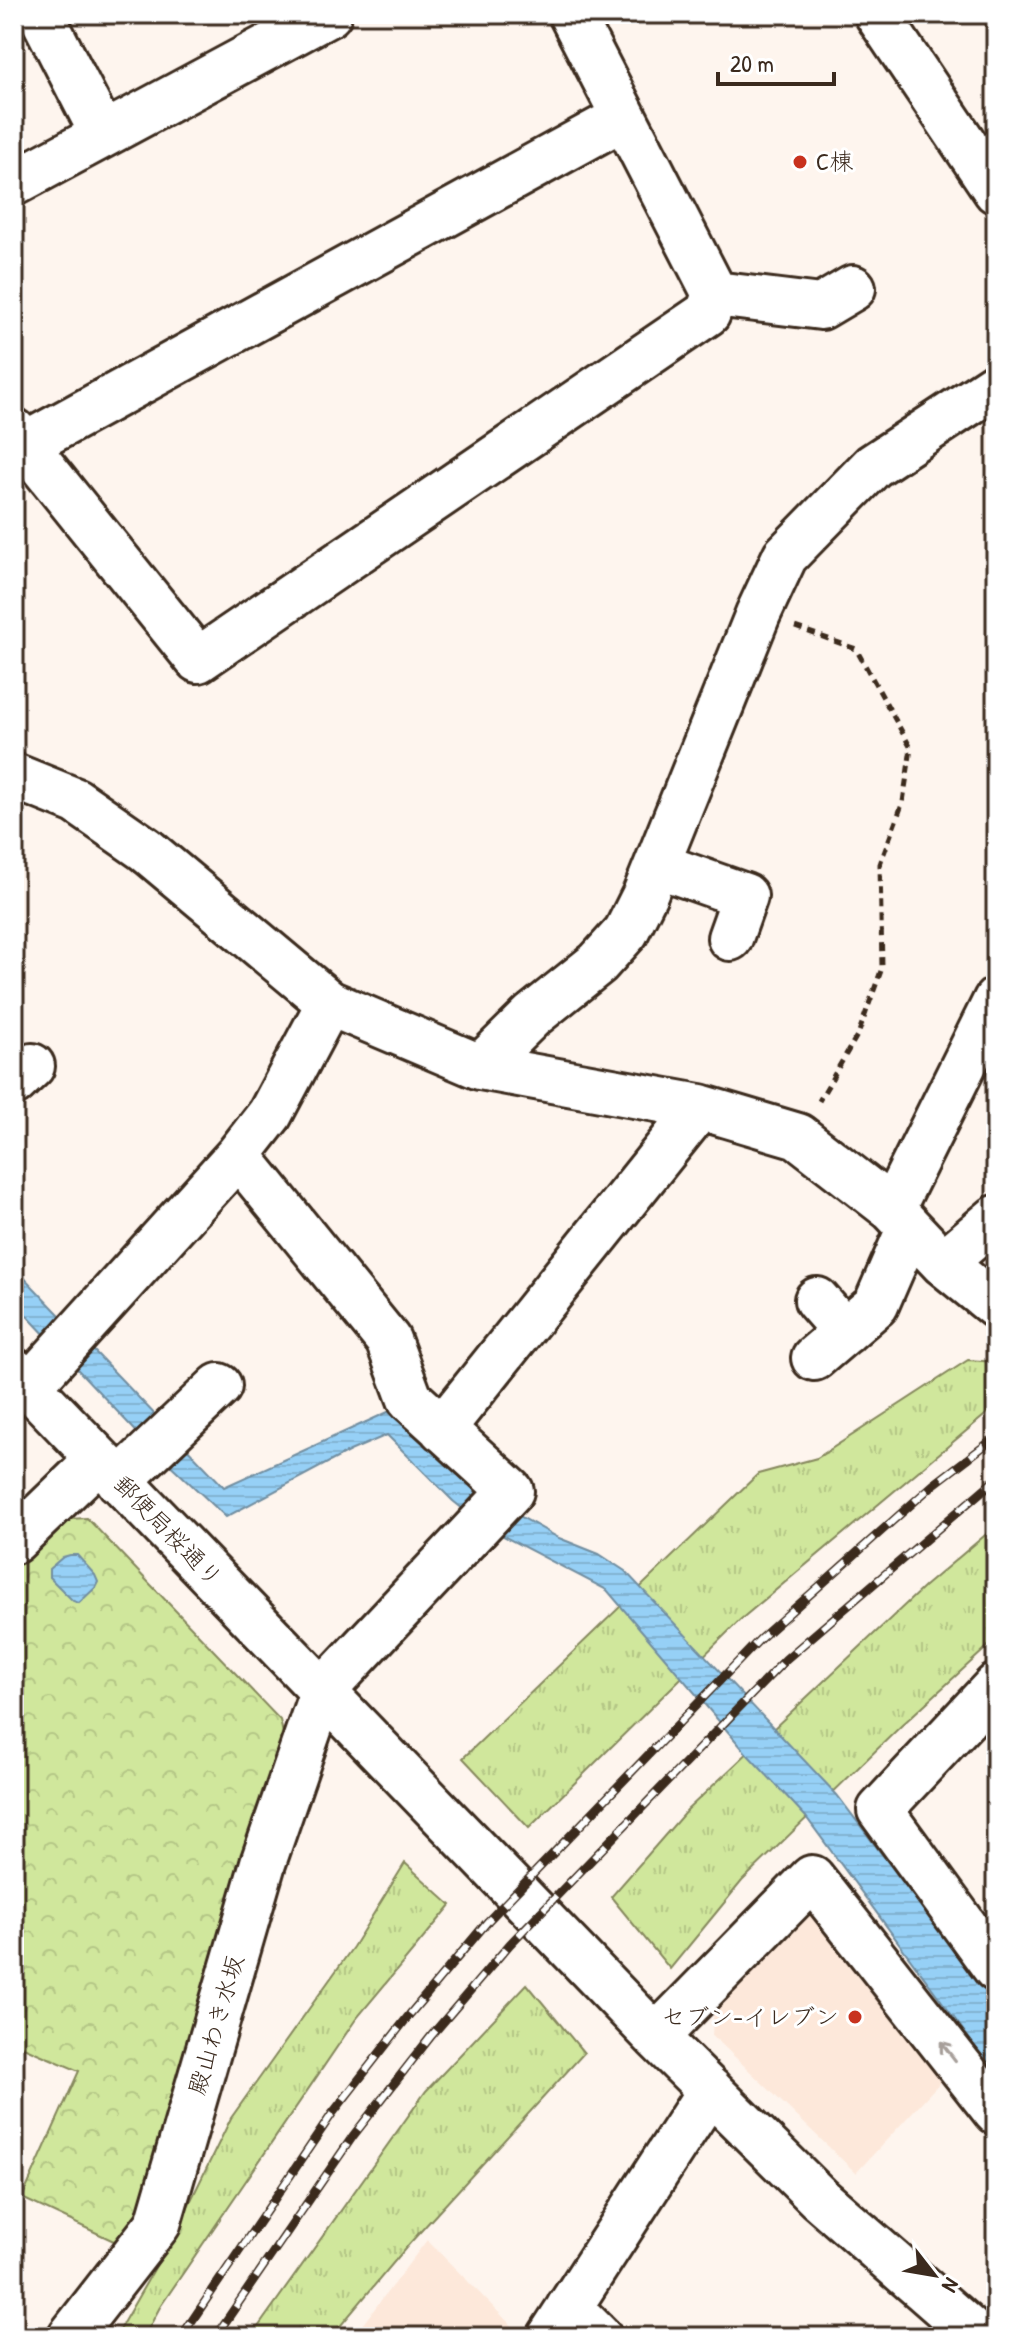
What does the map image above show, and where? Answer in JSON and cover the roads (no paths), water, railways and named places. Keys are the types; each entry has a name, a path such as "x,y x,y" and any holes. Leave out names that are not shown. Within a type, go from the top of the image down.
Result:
{"street":[{"path":"41,14 103,135"},
{"path":"14,183 329,14"},
{"path":"571,14 624,117 715,294 708,313 198,660 20,438 624,117"},
{"path":"877,14 993,182"},
{"path":"715,294 821,307 853,288"},
{"path":"480,1067 532,1016 598,963 626,932 657,865 758,614 785,556 873,466 996,385"},
{"path":"14,776 76,801 145,849 329,1003 480,1067 700,1107 798,1136 900,1219 943,1263 996,1306"},
{"path":"657,865 745,896 730,938"},
{"path":"825,1330 876,1305 900,1219 996,1000"},
{"path":"21,1379 238,1155 270,1114 329,1003"},
{"path":"442,1429 700,1107"},
{"path":"238,1155 388,1340 410,1399 511,1491 322,1692"},
{"path":"943,1263 996,1218"},
{"name":"郵便局桜通り","path":"21,1379 136,1455 322,1692 656,2037 819,2198 978,2337"},
{"path":"14,1541 136,1455 219,1386"},
{"path":"996,1686 880,1810 996,1969"},
{"name":"殿山わき水坂","path":"70,2337 158,2224 263,1863 322,1692"},
{"path":"656,2037 812,1878 996,2112"},
{"path":"599,2337 560,2322 710,2090"}],"water":[{"path":"14,1267 224,1487 388,1412 438,1445 507,1509 559,1538 599,1554 625,1571 837,1795 996,2005 996,2075 806,1817 747,1754 607,1590 484,1526 453,1501 387,1435 350,1451 226,1517 147,1443 14,1302"},
{"path":"70,1555 77,1555 98,1582 79,1603 73,1601 49,1577 49,1569"}],"railway":[{"path":"181,2337 332,2114 488,1921 760,1639 933,1485 996,1437"},
{"path":"215,2337 353,2136 432,2035 510,1944 786,1659 996,1479"}],"place":[{"name":"C棟","path":"800,162"},
{"name":"セブン-イレブン","path":"855,2017"}]}
